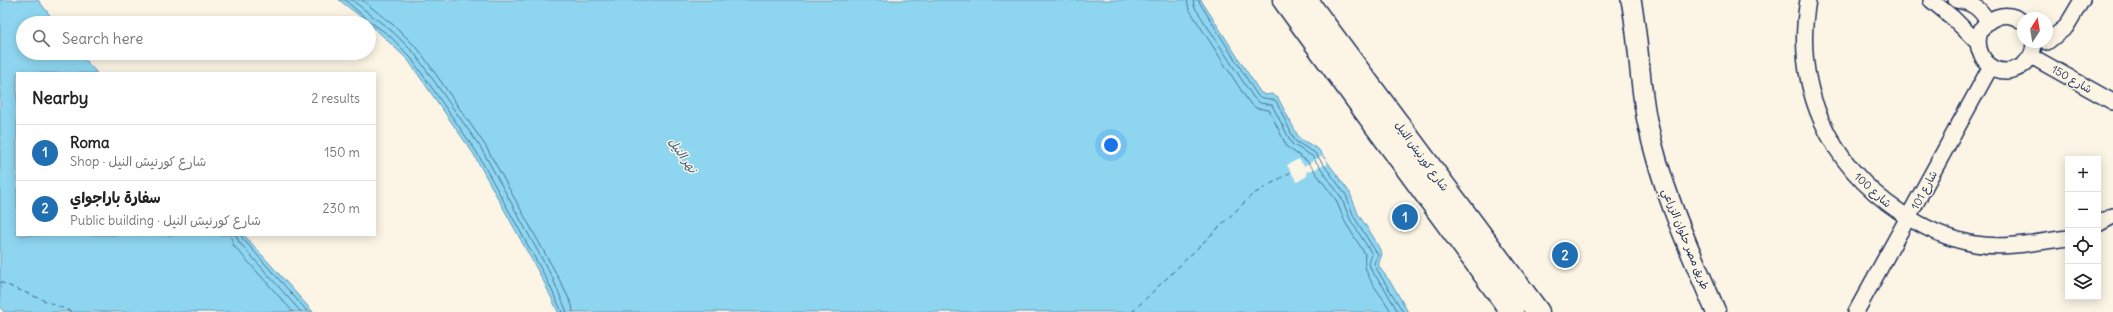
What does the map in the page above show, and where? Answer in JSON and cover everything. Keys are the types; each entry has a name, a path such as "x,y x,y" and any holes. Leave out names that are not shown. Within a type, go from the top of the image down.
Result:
{"highway":[{"name":"شارع كورنيش النيل","path":"1284,0 1512,312"},
{"name":"شارع كورنيش النيل","path":"1306,0 1538,312"}],"main road":[{"name":"طريق مصر حلوان الزراعي","path":"1633,4 1642,92 1655,154 1676,219 1716,312"}],"street":[{"name":"شارع 100","path":"1808,0 1804,33 1806,65 1812,96 1823,126 1839,154 1858,179 1882,201 1909,218 1941,235 1975,244 2016,246 2065,238"},
{"path":"1931,0 1953,18 1978,43"},
{"path":"1956,0 1974,5 1990,20"},
{"path":"1986,0 1990,20"},
{"path":"2053,36 2066,27 2082,0"},
{"path":"2017,19 2007,15 1990,20 1981,31 1978,43 1981,56 1996,69 2010,71 2022,66 2036,48"},
{"name":"شارع 150","path":"2041,48 2113,102"},
{"name":"شارع 101","path":"1856,312 1909,218 1991,66"},
{"path":"2101,222 2113,216"}],"water":[{"path":"0,0 38,0 51,16 16,16 16,60 85,60 96,72 16,72 16,236 245,236 313,312 4,312 0,307"},
{"name":"نهر النيل","path":"339,0 1201,0 1260,92 1265,95 1272,94 1278,98 1299,138 1318,149 1350,193 1358,214 1374,238 1382,254 1379,267 1392,284 1408,312 558,312 544,282 473,153 408,60 376,30 376,16 360,16"}],"pier":[{"path":"1322,156 1328,164 1306,172 1307,176 1297,182 1287,165 1299,159 1304,166"}],"ferry route":[{"path":"1132,312 1252,195 1291,172"},
{"path":"0,282 72,312"}],"place":[{"name":"Roma","path":"1405,217"},
{"name":"سفارة باراجواي","path":"1565,255"}]}
